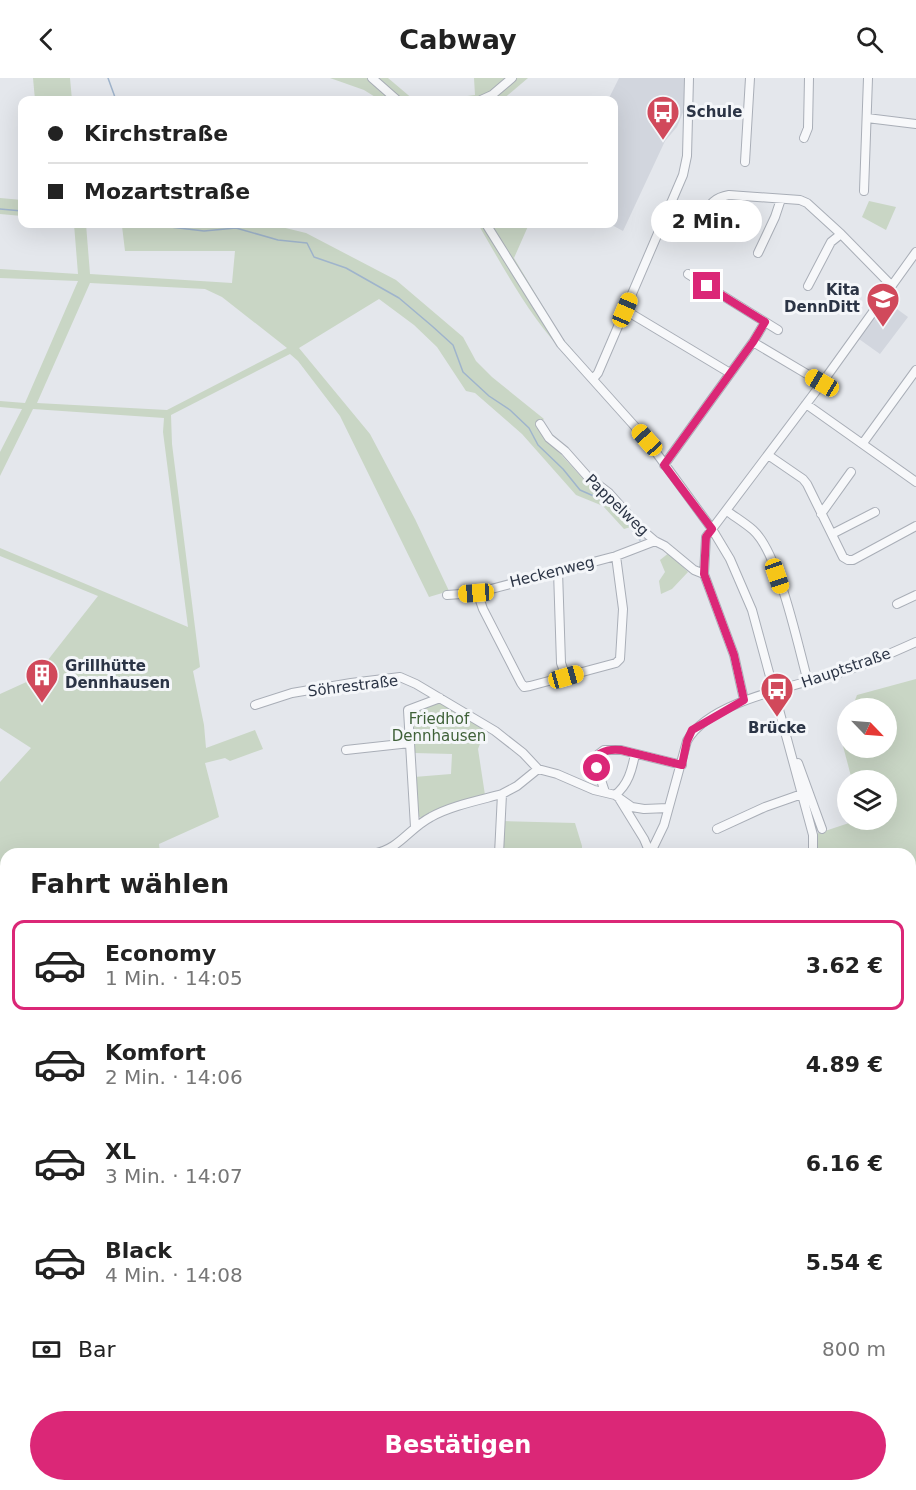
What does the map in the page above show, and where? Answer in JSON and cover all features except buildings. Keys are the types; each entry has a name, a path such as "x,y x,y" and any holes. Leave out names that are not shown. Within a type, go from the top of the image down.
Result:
{"street":[{"path":"372,78 392,96"},
{"path":"488,96 512,78"},
{"path":"592,379 598,373 683,175 687,147 689,78"},
{"path":"745,162 750,78"},
{"path":"804,138 808,128 810,78"},
{"path":"864,191 868,78"},
{"path":"867,118 916,124"},
{"path":"699,220 712,201 719,196 800,200 807,203 841,234 891,285"},
{"path":"758,253 781,199"},
{"path":"488,228 561,344 647,440 712,529 738,576 753,610 813,835 813,848"},
{"path":"808,286 831,242 841,234"},
{"path":"744,700 734,655 704,574 706,537 822,383 916,252"},
{"path":"688,274 778,330"},
{"path":"625,310 730,373"},
{"path":"664,465 765,322"},
{"path":"753,342 822,383"},
{"path":"863,443 916,370"},
{"path":"806,404 916,482"},
{"name":"Pappelweg","path":"540,424 549,438 565,451 588,477 609,494 641,530 694,570 704,574"},
{"path":"768,455 803,479 843,557 848,560 853,560 916,526"},
{"path":"821,514 851,472"},
{"path":"727,511 755,531 772,559 789,610 808,682"},
{"path":"832,534 875,512"},
{"name":"Heckenweg","path":"447,595 477,592 616,556 655,541"},
{"path":"477,592 487,619 524,687 566,677 616,663 620,659 623,609 616,556"},
{"path":"558,571 561,663 566,677"},
{"path":"897,604 916,595"},
{"name":"Hauptstraße","path":"653,848 664,825 692,730 744,700 847,670 916,642"},
{"name":"Söhrestraße","path":"255,705 292,693 400,677 440,698 509,741 538,769 558,774 594,790 618,797 632,807 668,808"},
{"path":"415,827 408,710 440,698"},
{"path":"346,750 410,743"},
{"path":"605,792 595,762 596,756 604,750 613,749 682,765"},
{"path":"635,754 632,772 618,797 647,848"},
{"path":"793,758 799,764 822,829"},
{"path":"391,848 432,816 502,794 517,786 538,769"},
{"path":"499,848 502,794"},
{"path":"717,829 765,807 802,794"}],"shaded area":[{"path":"619,78 688,78 687,103 677,127 665,141 623,231 617,228 618,96 610,96"},
{"name":"Kita DennDitt","path":"886,301 908,317 880,354 859,339"}],"green space":[{"path":"33,78 70,78 72,96 35,96"},
{"path":"330,78 388,78 409,96 374,96 364,90"},
{"path":"474,78 528,78 507,96 467,96 475,95"},
{"path":"0,198 18,200 18,216 0,214"},
{"path":"869,201 896,207 886,230 862,217"},
{"path":"74,228 86,228 90,274 232,283 235,251 125,251 122,228 285,228 306,233 396,280 463,337 476,361 544,419 536,427 586,482 607,496 634,526 624,529 603,506 576,495 522,434 475,393 466,391 437,347 414,325 379,299 299,348 370,434 415,519 449,591 429,597 340,416 298,361 290,354 171,415 172,444 200,667 193,671 204,725 206,748 255,730 263,749 230,761 225,758 205,763 219,817 159,844 159,848 0,848 0,782 31,748 0,728 0,694 33,679 98,596 0,556 0,548 188,627 163,432 164,418 33,409 0,476 0,452 22,409 0,407 0,401 25,403 78,281 0,278 0,269 78,274","holes":["90,283 205,289 222,297 287,348 167,410 37,403"]},
{"path":"480,228 527,228 514,258 562,338 573,350 569,358 543,328"},
{"path":"670,552 688,572 672,589 661,594 659,581 665,572 660,560"},
{"path":"916,679 916,848 813,848 813,835 837,827 837,830 897,830 897,770 849,770 846,758 897,758 897,698 856,698 857,695"},
{"name":"Friedhof Dennhausen","path":"439,699 486,728 478,749 485,795 421,818 417,815 414,777 451,774 452,754 414,753 412,710"},
{"path":"502,821 575,823 582,846 582,848 501,848"}],"waterway":[{"path":"108,78 115,96"},
{"path":"0,209 18,211"},
{"path":"179,228 204,231 236,228"},
{"path":"236,228 278,240 307,243 314,257 346,268 399,298 453,345 463,372 529,428 538,445 563,469 580,490 605,501 640,540"}],"place":[{"name":"Schule","path":"663,141"},
{"name":"Kita DennDitt","path":"883,328"},
{"name":"Grillhütte Dennhausen","path":"42,704"},
{"name":"Brücke","path":"777,718"}],"route":[{"path":"597,768 596,756 604,750 613,749 682,765 692,730 744,700 734,655 704,574 705,542 712,529 664,465 765,322 707,286"}]}
